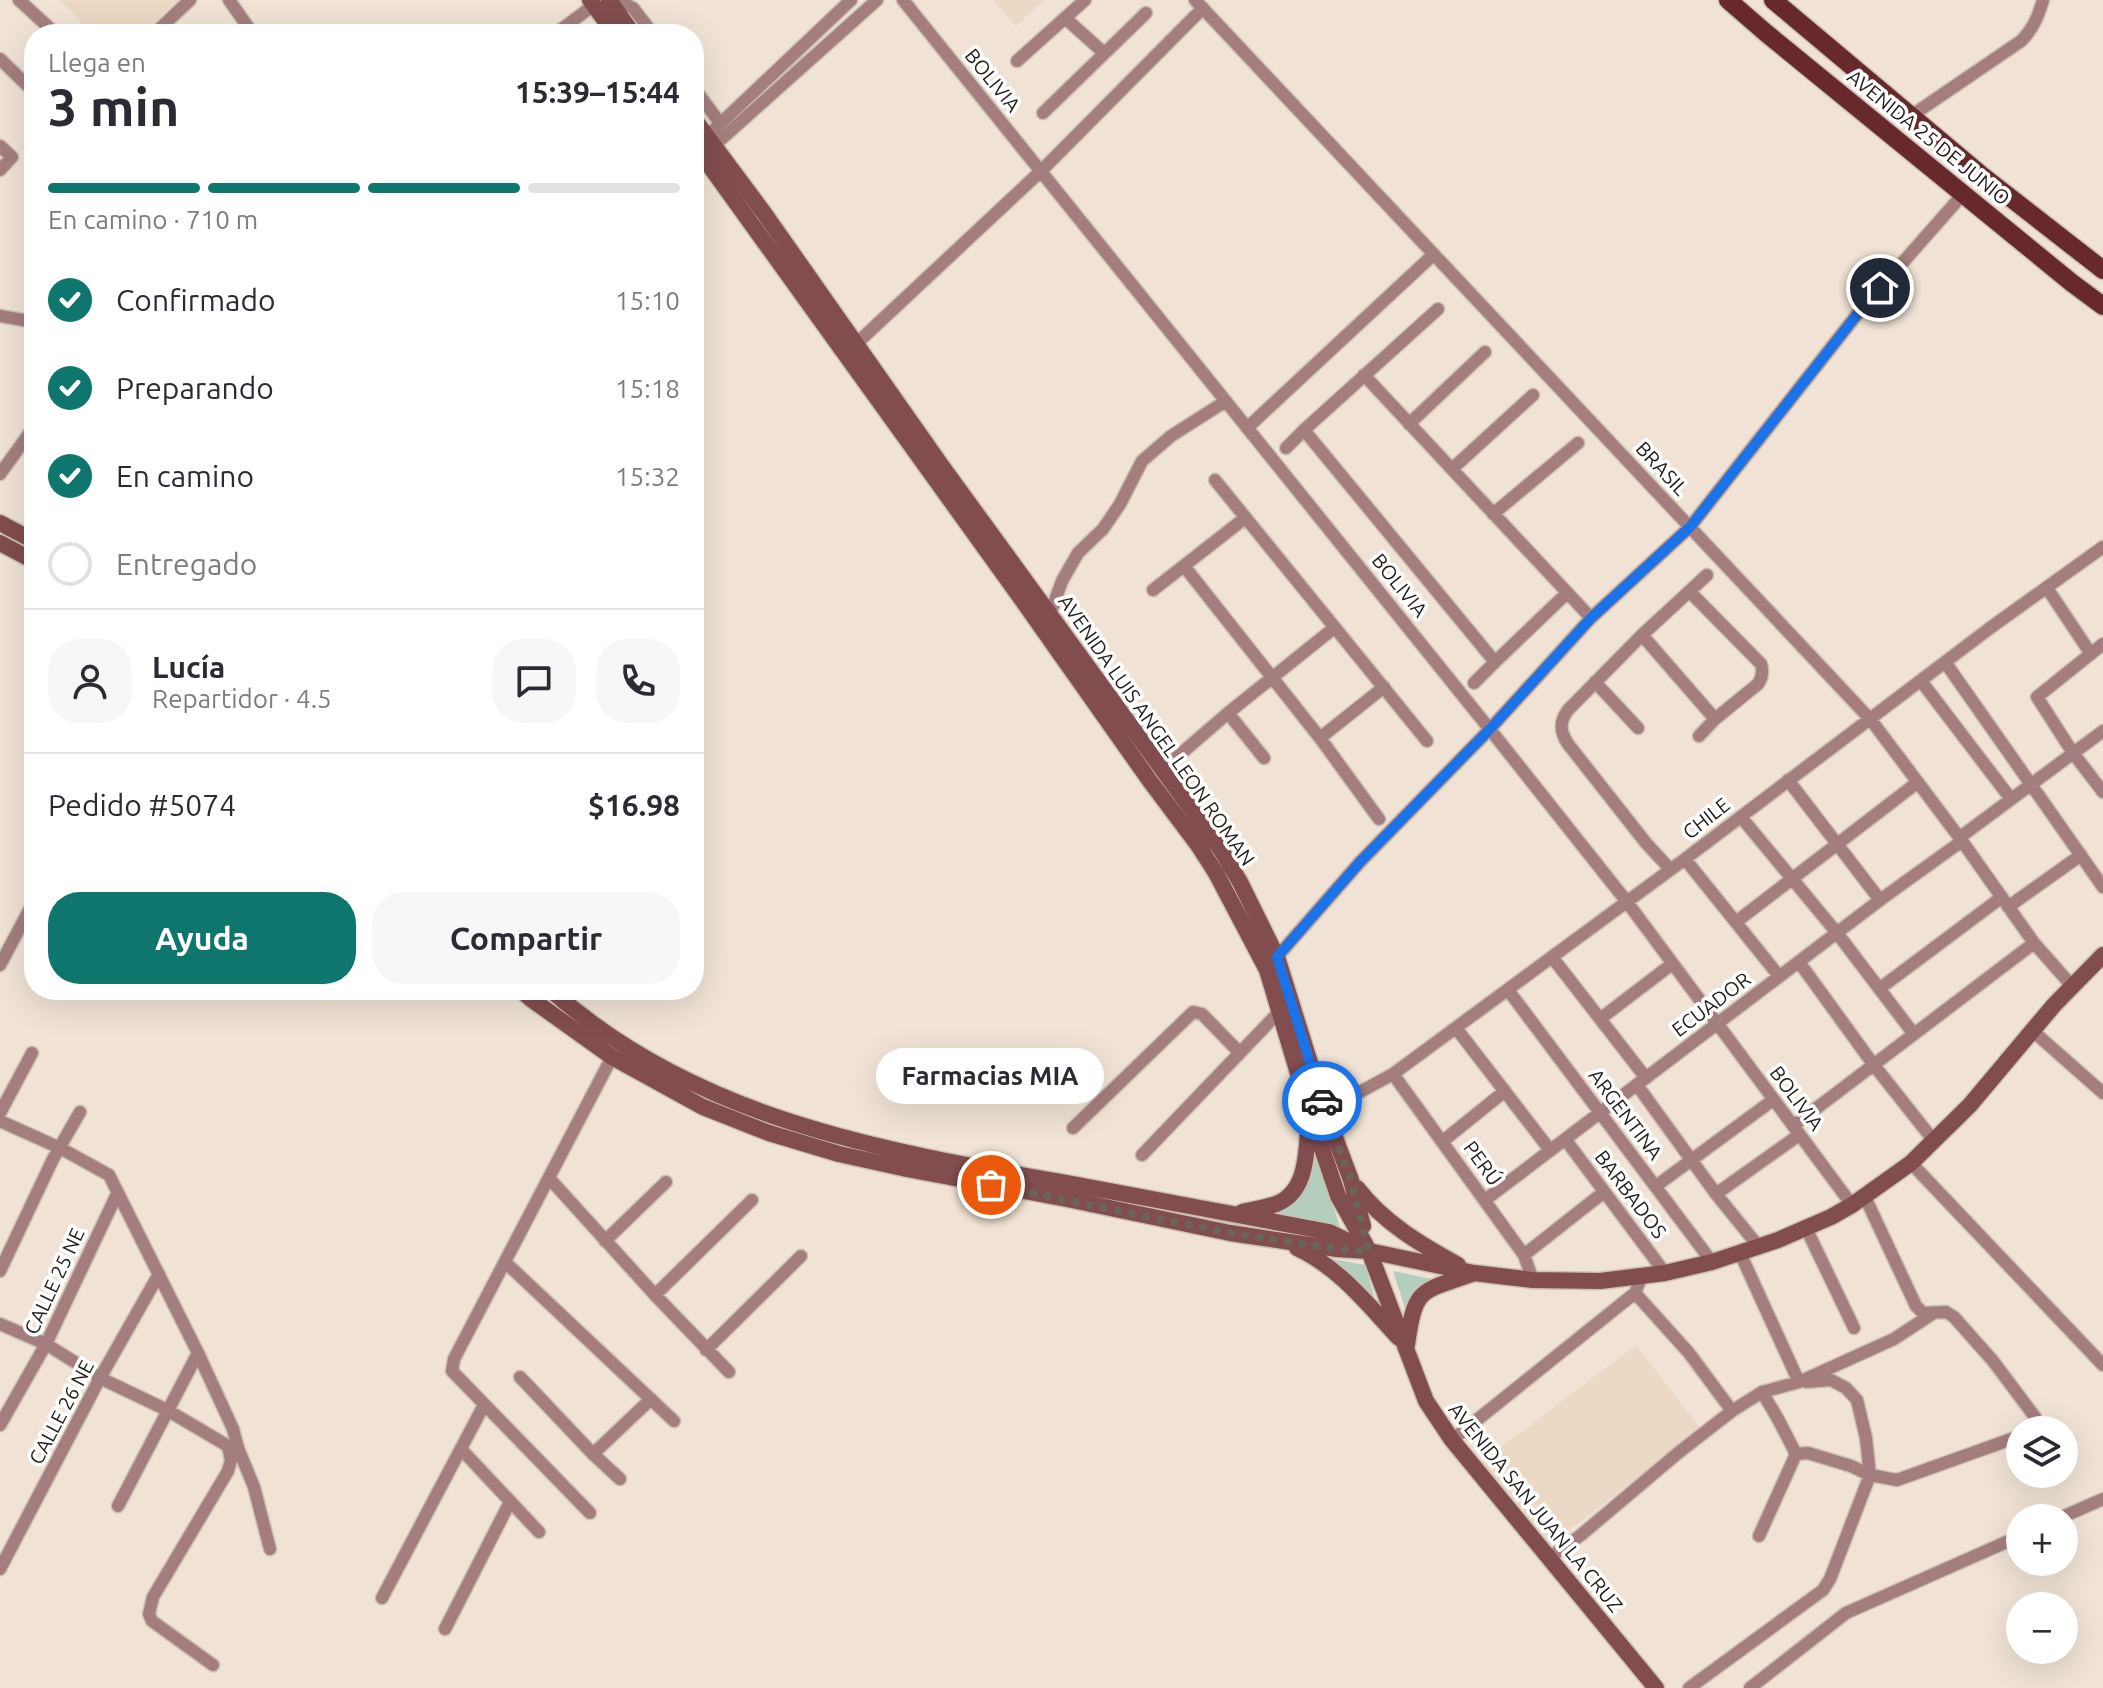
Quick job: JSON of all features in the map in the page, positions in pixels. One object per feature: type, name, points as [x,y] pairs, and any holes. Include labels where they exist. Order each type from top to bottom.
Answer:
[{"type":"main road","name":"AVENIDA 25 DE JUNIO","points":[[1728,0],[2103,306]]},
{"type":"main road","name":"AVENIDA 25 DE JUNIO","points":[[1773,0],[1980,174],[2103,270]]},
{"type":"main road","points":[[602,3],[611,24]]},
{"type":"main road","points":[[602,3],[623,24]]},
{"type":"main road","name":"AVENIDA LUIS ANGEL LEON ROMAN","points":[[704,153],[856,344],[1036,595],[1054,645],[1216,873],[1267,970],[1279,1012],[1318,1112],[1351,1180],[1369,1251]]},
{"type":"main road","name":"AVENIDA LUIS ANGEL LEON ROMAN","points":[[704,154],[987,551],[1092,673],[1221,850],[1277,957],[1338,1196],[1369,1251]]},
{"type":"main road","points":[[0,523],[24,536]]},
{"type":"main road","points":[[0,543],[24,556]]},
{"type":"main road","points":[[987,551],[1004,566],[1030,601],[1034,603],[1036,595]]},
{"type":"main road","points":[[1054,645],[1053,640],[1059,638],[1078,663],[1092,673]]},
{"type":"main road","points":[[533,1000],[703,1107],[769,1133],[839,1154],[1281,1241],[1369,1251],[1474,1273],[1533,1280],[1600,1281],[1665,1273],[1712,1262],[1806,1228],[1858,1201],[1911,1163],[1970,1105],[2054,1005],[2103,955]]},
{"type":"main road","points":[[562,1000],[619,1052],[712,1094],[773,1117],[842,1138],[961,1165],[1329,1232],[1369,1251]]},
{"type":"main road","points":[[1231,1214],[1275,1205],[1289,1197],[1300,1181],[1318,1112]]},
{"type":"main road","points":[[1351,1180],[1371,1207],[1392,1225],[1474,1273]]},
{"type":"main road","points":[[1281,1241],[1340,1275],[1407,1347]]},
{"type":"main road","name":"AVENIDA SAN JUAN LA CRUZ","points":[[1369,1251],[1426,1401],[1452,1440],[1656,1688]]},
{"type":"main road","points":[[1407,1347],[1411,1317],[1416,1302],[1424,1293],[1474,1273]]},
{"type":"street","points":[[19,0],[45,24]]},
{"type":"street","points":[[165,24],[190,0]]},
{"type":"street","points":[[229,0],[246,24]]},
{"type":"street","points":[[704,143],[720,123],[851,0]]},
{"type":"street","points":[[704,145],[877,0]]},
{"type":"street","name":"BOLIVIA","points":[[903,0],[1627,902],[1796,1130],[1858,1201],[1916,1306],[1923,1313],[1932,1314]]},
{"type":"street","points":[[1017,61],[1085,0]]},
{"type":"street","points":[[1911,116],[2021,41],[2038,18],[2043,0]]},
{"type":"street","points":[[570,24],[602,3],[625,4],[633,8],[645,24]]},
{"type":"street","points":[[856,344],[1041,171],[1199,4]]},
{"type":"street","name":"BRASIL","points":[[1199,4],[1871,720],[2034,943],[2072,986]]},
{"type":"street","points":[[1043,113],[1146,13]]},
{"type":"street","points":[[1065,18],[1104,53]]},
{"type":"street","points":[[0,59],[24,82]]},
{"type":"street","points":[[704,101],[720,123]]},
{"type":"street","points":[[0,146],[12,157],[0,170]]},
{"type":"street","points":[[1277,957],[1360,862],[1490,729],[1591,618],[1690,527],[1859,312],[1964,193]]},
{"type":"street","points":[[1247,428],[1434,254]]},
{"type":"street","points":[[1286,448],[1438,309]]},
{"type":"street","points":[[0,316],[24,320]]},
{"type":"street","points":[[1409,424],[1485,352]]},
{"type":"street","points":[[1364,375],[1591,618]]},
{"type":"street","points":[[1452,469],[1533,395]]},
{"type":"street","points":[[1044,618],[1078,553],[1103,529],[1142,461],[1171,436],[1226,401]]},
{"type":"street","points":[[1304,430],[1495,662]]},
{"type":"street","points":[[0,474],[24,441]]},
{"type":"street","points":[[1493,514],[1578,443]]},
{"type":"street","points":[[1215,480],[1427,741]]},
{"type":"street","points":[[1153,590],[1245,518]]},
{"type":"street","name":"CHILE","points":[[1318,1112],[1393,1074],[2103,547]]},
{"type":"street","points":[[1184,566],[1274,677],[1379,819]]},
{"type":"street","points":[[1670,869],[1563,737],[1561,727],[1563,717],[1595,682],[1707,575]]},
{"type":"street","points":[[2047,588],[2091,654]]},
{"type":"street","points":[[1690,592],[1761,664],[1762,669],[1758,684],[1699,736]]},
{"type":"street","points":[[1474,683],[1567,593]]},
{"type":"street","points":[[1162,770],[1334,628]]},
{"type":"street","points":[[1642,635],[1715,719]]},
{"type":"street","points":[[2103,644],[2037,697],[2103,792]]},
{"type":"street","points":[[1945,662],[2103,887]]},
{"type":"street","points":[[1921,681],[2011,799]]},
{"type":"street","points":[[1595,682],[1638,728]]},
{"type":"street","points":[[1320,738],[1384,687]]},
{"type":"street","points":[[1228,713],[1264,758]]},
{"type":"street","name":"ECUADOR","points":[[1485,1200],[2103,731]]},
{"type":"street","points":[[1977,755],[1999,739]]},
{"type":"street","points":[[1788,780],[1880,900]]},
{"type":"street","points":[[1736,922],[1918,782]]},
{"type":"street","points":[[1741,817],[1837,933],[1913,1033]]},
{"type":"street","points":[[1879,989],[2005,902],[2081,855]]},
{"type":"street","points":[[1685,859],[1779,976]]},
{"type":"street","points":[[0,965],[24,920]]},
{"type":"street","points":[[1716,1194],[1873,1064],[2034,943]]},
{"type":"street","points":[[1552,957],[1600,1019],[1716,1194],[1759,1247]]},
{"type":"street","points":[[1799,962],[1934,1141]]},
{"type":"street","points":[[1600,1019],[1672,964]]},
{"type":"street","name":"ARGENTINA","points":[[1508,990],[1712,1262]]},
{"type":"street","points":[[1073,1128],[1193,1012],[1202,1014],[1240,1053]]},
{"type":"street","points":[[1142,1155],[1279,1012]]},
{"type":"street","points":[[1456,1028],[1550,1150]]},
{"type":"street","points":[[2034,1032],[2103,1093]]},
{"type":"street","points":[[590,1513],[452,1371],[454,1359],[619,1052]]},
{"type":"street","points":[[0,1113],[32,1053]]},
{"type":"street","name":"PERÚ","points":[[1393,1074],[1524,1255],[1533,1280]]},
{"type":"street","points":[[1443,1141],[1505,1091]]},
{"type":"street","points":[[1656,1186],[1773,1100]]},
{"type":"street","points":[[0,1271],[53,1159],[80,1112]]},
{"type":"street","points":[[0,1121],[60,1148],[109,1175],[233,1429],[254,1487],[270,1549]]},
{"type":"street","name":"BARBADOS","points":[[1565,1139],[1665,1273]]},
{"type":"street","points":[[1911,1163],[2103,1365]]},
{"type":"street","points":[[549,1178],[729,1372]]},
{"type":"street","points":[[605,1241],[666,1182]]},
{"type":"street","points":[[1524,1255],[1604,1192]]},
{"type":"street","name":"CALLE 25 NE","points":[[0,1425],[46,1344],[117,1194]]},
{"type":"street","points":[[655,1295],[752,1200]]},
{"type":"street","points":[[1806,1228],[1854,1328]]},
{"type":"street","points":[[1740,1253],[1799,1382]]},
{"type":"street","points":[[706,1350],[801,1256]]},
{"type":"street","points":[[505,1262],[674,1421]]},
{"type":"street","name":"CALLE 26 NE","points":[[0,1569],[100,1378],[159,1274]]},
{"type":"street","points":[[1452,1440],[1635,1293],[1642,1276]]},
{"type":"street","points":[[1635,1293],[1689,1353],[1732,1411]]},
{"type":"street","points":[[1549,1558],[1732,1411],[1762,1392],[1799,1382],[1894,1339],[1932,1314],[1946,1312],[1954,1317],[1993,1361],[2034,1416]]},
{"type":"street","points":[[0,1324],[46,1344],[100,1378],[167,1410],[228,1446],[231,1460],[228,1471],[153,1597],[149,1614],[152,1621],[213,1665]]},
{"type":"street","points":[[118,1506],[198,1353]]},
{"type":"street","points":[[520,1377],[620,1479]]},
{"type":"street","points":[[1689,1688],[1823,1590],[1870,1475],[1857,1400],[1846,1388],[1831,1380],[1799,1382]]},
{"type":"street","points":[[1762,1392],[1796,1454]]},
{"type":"street","points":[[593,1454],[651,1399]]},
{"type":"street","points":[[382,1598],[484,1405]]},
{"type":"street","points":[[1796,1454],[1808,1453],[1870,1475],[1897,1480],[2006,1441]]},
{"type":"street","points":[[461,1449],[539,1532]]},
{"type":"street","points":[[1759,1536],[1796,1454]]},
{"type":"street","points":[[2078,1510],[2103,1499]]},
{"type":"street","points":[[445,1629],[510,1502]]},
{"type":"street","points":[[0,1537],[13,1545]]},
{"type":"street","points":[[1750,1688],[1846,1613],[2006,1542]]},
{"type":"shaded area","points":[[59,0],[178,0],[153,24],[81,24],[79,18]]},
{"type":"shaded area","points":[[993,0],[1044,0],[1016,26]]},
{"type":"shaded area","points":[[1636,1345],[1701,1429],[1546,1548],[1479,1464]]},
{"type":"green space","points":[[1312,1147],[1341,1229],[1258,1214],[1277,1207]]},
{"type":"green space","points":[[1317,1256],[1365,1265],[1378,1310]]},
{"type":"green space","points":[[1393,1271],[1441,1281],[1407,1314]]},
{"type":"way so far","points":[[991,1185],[1230,1233],[1369,1251],[1351,1180],[1322,1101]]},
{"type":"place","name":"Farmacias MIA","points":[[991,1185]]},
{"type":"route","points":[[1322,1101],[1277,957],[1360,862],[1490,729],[1591,618],[1690,527],[1880,288]]}]
